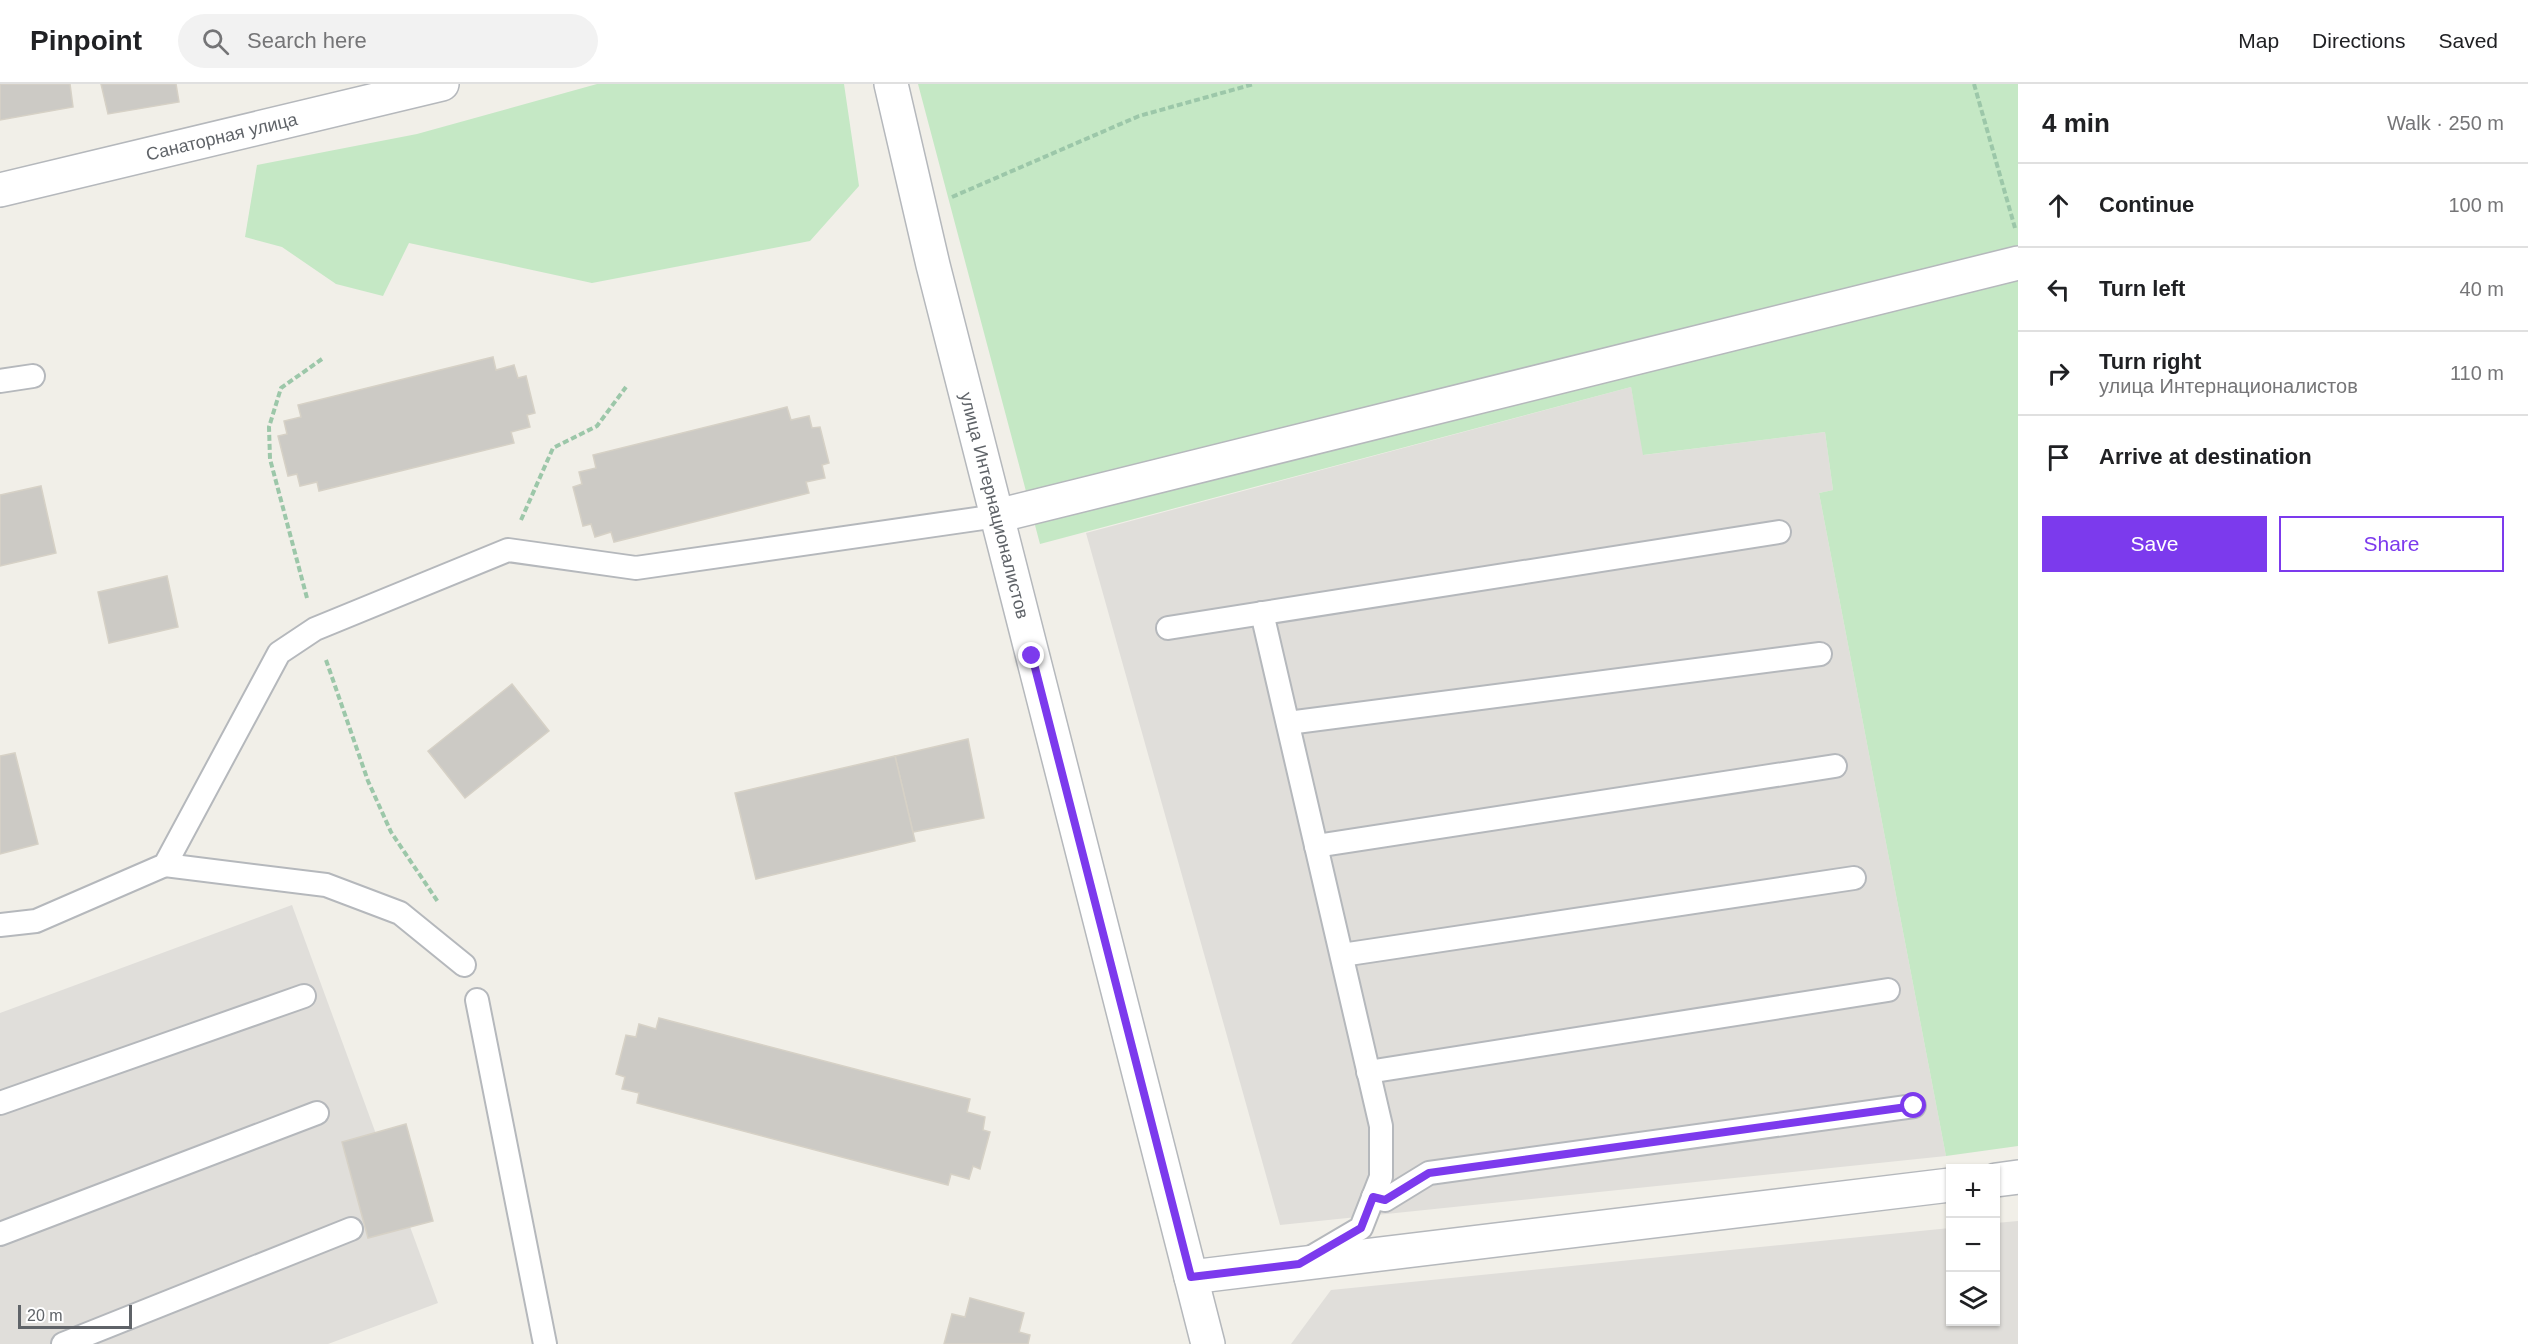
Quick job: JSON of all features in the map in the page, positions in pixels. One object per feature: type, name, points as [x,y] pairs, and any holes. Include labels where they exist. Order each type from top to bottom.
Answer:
[{"type":"street","name":"Санаторная улица","points":[[0,190],[442,84]]},
{"type":"street","name":"улица Интернационалистов","points":[[891,84],[996,516],[1208,1344]]},
{"type":"street","points":[[996,516],[2018,263]]},
{"type":"street","points":[[2000,1179],[2018,1177]]},
{"type":"street","points":[[1191,1277],[1946,1185]]},
{"type":"lane","points":[[0,381],[33,376]]},
{"type":"lane","points":[[165,865],[279,653],[315,629],[508,550],[636,568],[996,516]]},
{"type":"lane","points":[[1167,628],[1779,532]]},
{"type":"lane","points":[[1262,613],[1381,1126],[1381,1177],[1361,1228],[1299,1264]]},
{"type":"lane","points":[[1288,723],[1820,654]]},
{"type":"lane","points":[[1316,846],[1835,766]]},
{"type":"lane","points":[[0,925],[36,921],[165,865],[326,885],[400,913],[464,965]]},
{"type":"lane","points":[[1342,955],[1854,878]]},
{"type":"lane","points":[[1368,1072],[1888,990]]},
{"type":"lane","points":[[0,1103],[304,996]]},
{"type":"lane","points":[[477,1000],[545,1344]]},
{"type":"lane","points":[[1373,1197],[1385,1200],[1429,1173],[1914,1106]]},
{"type":"lane","points":[[0,1234],[317,1113]]},
{"type":"lane","points":[[63,1344],[351,1229]]},
{"type":"path","points":[[921,210],[1139,116],[1254,84]]},
{"type":"path","points":[[1974,84],[2018,240]]},
{"type":"path","points":[[322,359],[281,388],[270,427],[270,459],[315,629],[368,781],[391,832],[439,905]]},
{"type":"path","points":[[508,550],[553,448],[597,426],[626,387]]},
{"type":"shaded area","points":[[1631,387],[1644,455],[1825,432],[1833,490],[1819,493],[1946,1156],[1280,1225],[1086,533]]},
{"type":"shaded area","points":[[292,905],[438,1303],[328,1344],[0,1344],[0,1013]]},
{"type":"shaded area","points":[[2018,1221],[2018,1344],[1291,1344],[1331,1290],[1946,1228],[1946,1326],[2000,1326],[2000,1223]]},
{"type":"green space","points":[[597,84],[844,84],[859,186],[810,241],[592,283],[409,243],[383,296],[336,284],[282,247],[245,237],[257,165],[417,134]]},
{"type":"green space","points":[[918,84],[2018,84],[2018,1146],[1946,1156],[1819,493],[1833,490],[1825,432],[1643,455],[1631,387],[1040,544]]},
{"type":"building","points":[[0,84],[70,84],[73,107],[0,120]]},
{"type":"building","points":[[101,84],[176,84],[179,102],[108,114]]},
{"type":"building","points":[[493,357],[496,370],[514,365],[518,378],[526,376],[535,413],[527,415],[530,427],[511,432],[514,443],[319,491],[317,482],[300,486],[297,474],[288,476],[278,436],[287,434],[284,421],[301,417],[298,405]]},
{"type":"building","points":[[787,407],[791,420],[809,416],[812,428],[820,427],[829,463],[822,465],[825,478],[806,482],[809,493],[614,542],[611,532],[595,537],[591,524],[583,526],[573,487],[582,484],[579,472],[596,468],[593,455]]},
{"type":"building","points":[[41,486],[56,553],[0,566],[0,495]]},
{"type":"building","points":[[167,576],[178,627],[109,643],[98,592]]},
{"type":"building","points":[[512,684],[549,731],[465,798],[428,751]]},
{"type":"building","points":[[968,739],[984,818],[913,832],[895,756]]},
{"type":"building","points":[[15,753],[38,844],[0,854],[0,756]]},
{"type":"building","points":[[895,756],[915,841],[756,879],[735,793]]},
{"type":"building","points":[[659,1018],[970,1099],[967,1112],[985,1117],[983,1130],[990,1132],[980,1169],[973,1166],[969,1179],[951,1174],[948,1185],[637,1103],[639,1093],[622,1089],[625,1077],[616,1074],[626,1035],[636,1037],[639,1024],[656,1029]]},
{"type":"building","points":[[406,1124],[433,1221],[368,1238],[342,1142]]},
{"type":"building","points":[[970,1298],[1024,1313],[1019,1332],[1030,1335],[1028,1344],[944,1344],[952,1314],[965,1317]]},
{"type":"route","points":[[1032,656],[1191,1277],[1299,1264],[1361,1228],[1373,1197],[1385,1200],[1429,1173],[1914,1106]]}]
